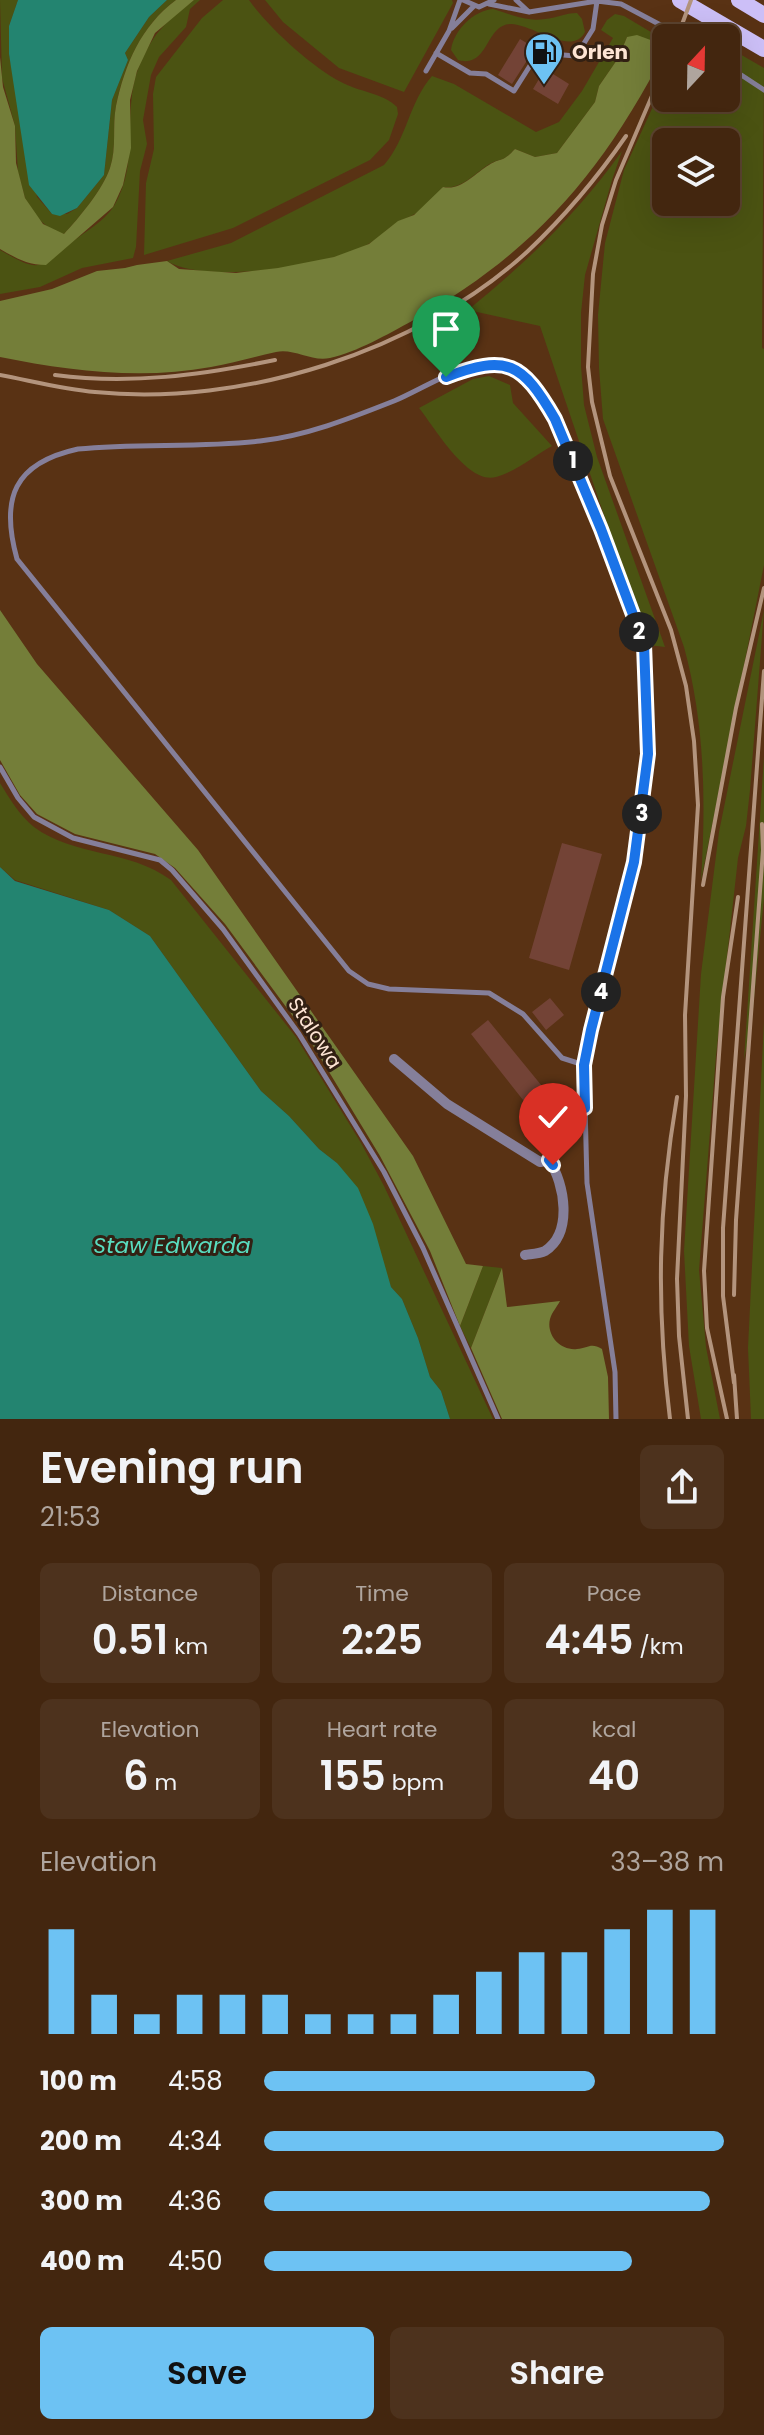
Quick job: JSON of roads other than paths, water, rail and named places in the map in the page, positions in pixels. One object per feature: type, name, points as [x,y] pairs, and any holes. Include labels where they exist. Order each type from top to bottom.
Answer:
[{"type":"main road","points":[[680,0],[764,49]]},
{"type":"main road","points":[[739,0],[764,15]]},
{"type":"street","points":[[394,1059],[447,1104],[535,1160],[549,1160]]},
{"type":"street","points":[[549,1160],[556,1148],[556,1117],[562,1112],[585,1108]]},
{"type":"street","points":[[525,1255],[544,1251],[561,1226],[560,1184],[549,1160]]},
{"type":"lane","points":[[426,71],[449,31],[461,0],[474,6]]},
{"type":"lane","points":[[516,0],[529,12]]},
{"type":"lane","points":[[449,31],[474,6],[492,2],[529,12],[597,1],[621,4],[659,24]]},
{"type":"lane","points":[[436,53],[470,73],[486,74],[514,91],[538,53],[576,56],[593,29],[597,1]]},
{"type":"lane","points":[[740,74],[764,90]]},
{"type":"lane","points":[[584,1065],[562,1058],[523,1014],[489,993],[389,989],[368,984],[349,971],[17,559],[10,536],[8,505],[24,473],[54,454],[78,449],[261,441],[317,429],[359,415],[480,364],[504,365],[528,379],[555,419],[644,644],[648,754],[641,818],[634,862],[584,1065],[587,1183],[615,1372],[616,1419]]},
{"type":"lane","name":"Stalowa","points":[[0,767],[18,798],[34,817],[73,838],[160,860],[223,929],[299,1034],[384,1172],[423,1248],[498,1419]]},
{"type":"water","points":[[18,0],[167,0],[149,17],[125,53],[128,60],[112,100],[104,175],[77,208],[60,216],[52,214],[29,185],[9,54],[9,26]]},
{"type":"water","name":"Staw Edwarda","points":[[0,867],[15,881],[109,910],[150,936],[261,1091],[337,1163],[358,1188],[373,1224],[391,1287],[402,1299],[430,1377],[441,1391],[450,1419],[0,1419]]},
{"type":"railway","points":[[682,24],[691,0]]},
{"type":"railway","points":[[652,96],[616,180],[602,225],[593,274],[588,367],[592,402],[610,476],[671,630],[686,686],[694,741],[698,805],[685,1015],[686,1096],[677,1279],[679,1336],[688,1419]]},
{"type":"railway","points":[[0,375],[95,392],[151,394],[209,390],[268,381],[325,365],[381,344],[435,318],[484,287],[528,251],[580,196],[626,136]]},
{"type":"railway","points":[[55,375],[138,379],[275,360]]},
{"type":"railway","points":[[703,885],[736,708],[764,588]]},
{"type":"railway","points":[[734,1383],[723,1296],[723,1228],[764,671]]},
{"type":"railway","points":[[734,1295],[736,1220],[763,850],[762,824]]},
{"type":"railway","points":[[727,1419],[707,1328],[704,1271],[723,997],[738,897]]},
{"type":"railway","points":[[670,1419],[663,1337],[661,1257],[666,1178],[677,1097]]},
{"type":"railway","points":[[734,1375],[737,1419]]},
{"type":"place","name":"Orlen","points":[[544,86]]}]
